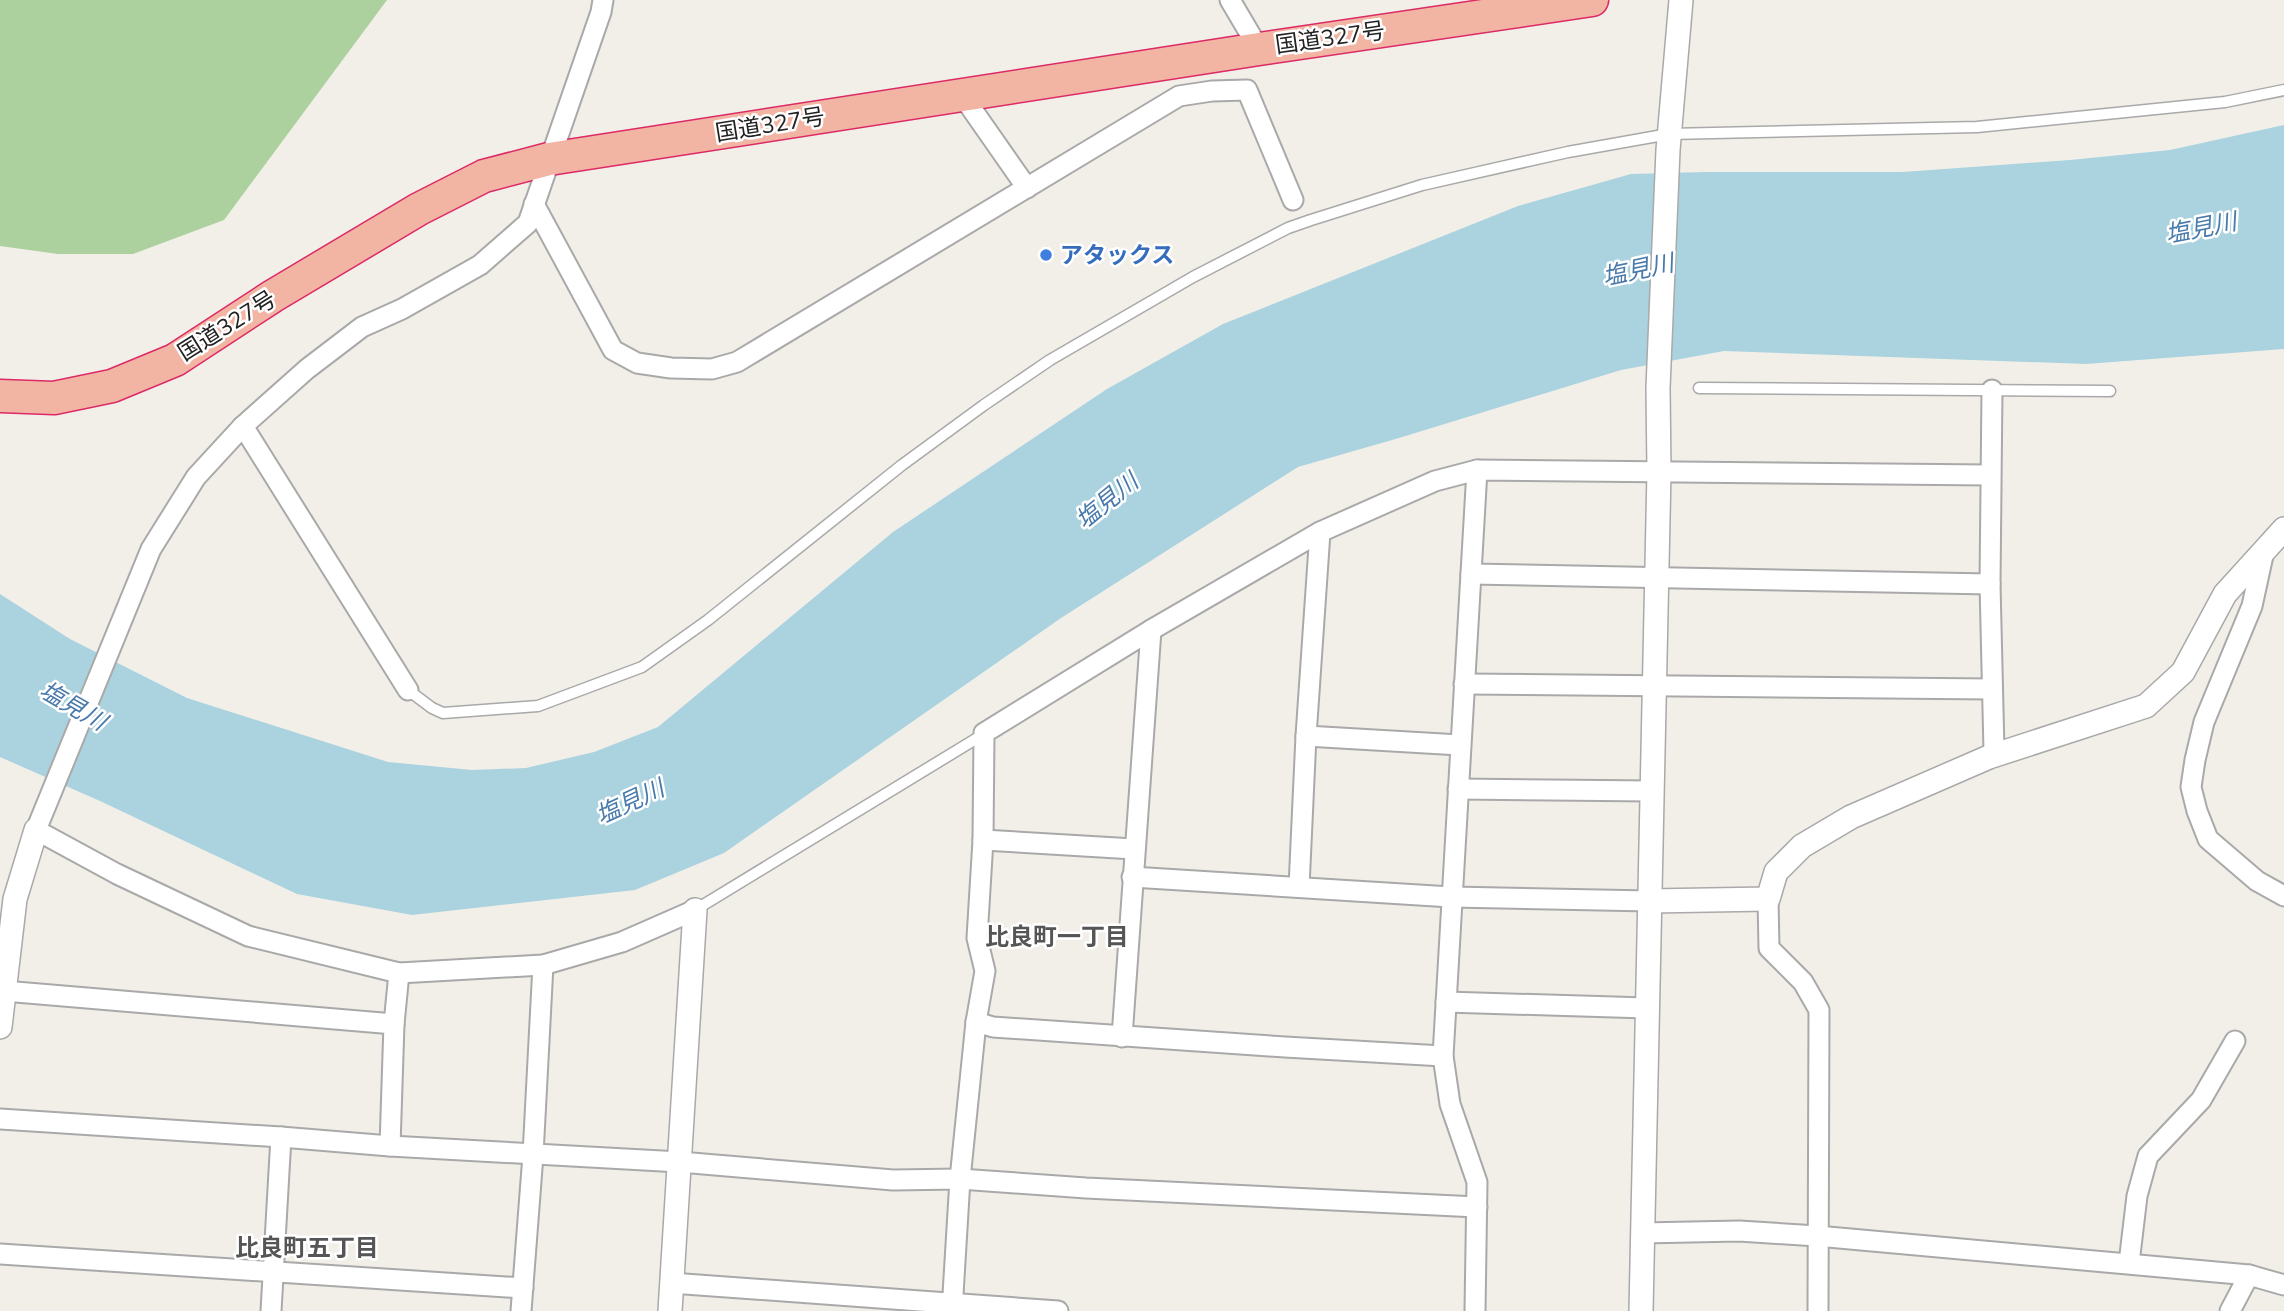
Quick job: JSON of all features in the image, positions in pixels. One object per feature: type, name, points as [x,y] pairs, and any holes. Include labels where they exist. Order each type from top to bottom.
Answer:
[{"type":"highway","name":"国道327号","points":[[0,396],[66,396],[112,386],[174,360],[273,296],[419,209],[484,176],[550,159],[1259,48],[1592,0]]},
{"type":"street","points":[[0,1027],[15,899],[36,830],[151,549],[197,477],[243,426],[306,369],[362,327],[402,309],[480,265],[528,223],[603,0]]},
{"type":"street","points":[[1230,0],[1259,48]]},
{"type":"street","points":[[1641,1311],[1659,471],[1658,388],[1668,142],[1681,0]]},
{"type":"street","points":[[534,204],[613,350],[637,363],[671,368],[712,369],[737,362],[1179,96],[1247,90],[1293,200]]},
{"type":"street","points":[[962,95],[1027,188]]},
{"type":"street","points":[[1992,390],[1990,584],[1994,751],[1998,754]]},
{"type":"street","points":[[243,426],[408,690]]},
{"type":"street","points":[[1475,1311],[1477,1182],[1450,1104],[1443,1056],[1477,470]]},
{"type":"street","points":[[952,1308],[960,1179],[975,1022],[985,971],[977,938],[983,840],[984,733],[1151,630],[1320,532],[1435,481],[1477,470],[1990,475]]},
{"type":"street","points":[[1818,1311],[1819,1010],[1803,982],[1769,948],[1768,899],[1776,872],[1802,846],[1851,817],[1998,754],[2146,706],[2183,672],[2225,594],[2284,529]]},
{"type":"street","points":[[1300,887],[1306,736],[1320,532]]},
{"type":"street","points":[[2264,551],[2252,606],[2204,722],[2191,786],[2208,839],[2257,881],[2284,895]]},
{"type":"street","points":[[1471,574],[1990,584]]},
{"type":"street","points":[[1122,1037],[1151,630]]},
{"type":"street","points":[[1464,684],[1992,689]]},
{"type":"street","points":[[1306,736],[1460,745]]},
{"type":"street","points":[[1458,789],[1651,791]]},
{"type":"street","points":[[36,830],[117,874],[248,936],[399,973],[543,965],[622,942],[695,910],[670,1311]]},
{"type":"street","points":[[983,840],[1134,849]]},
{"type":"street","points":[[1132,877],[1451,897],[1650,901],[1768,899]]},
{"type":"street","points":[[521,1311],[543,965]]},
{"type":"street","points":[[390,1146],[394,1024],[399,973]]},
{"type":"street","points":[[4,991],[394,1024]]},
{"type":"street","points":[[1446,1002],[1647,1008]]},
{"type":"street","points":[[975,1022],[993,1027],[1122,1037],[1443,1056]]},
{"type":"street","points":[[2129,1263],[2137,1196],[2148,1156],[2201,1100],[2235,1041]]},
{"type":"street","points":[[0,1119],[390,1146],[680,1162],[893,1180],[960,1179],[1086,1188],[1477,1207]]},
{"type":"street","points":[[271,1311],[281,1137]]},
{"type":"street","points":[[1643,1233],[1739,1231],[1818,1236],[2249,1275],[2284,1285]]},
{"type":"street","points":[[0,1254],[523,1288]]},
{"type":"street","points":[[2230,1311],[2249,1275]]},
{"type":"street","points":[[671,1283],[952,1308],[1058,1311]]},
{"type":"lane","points":[[408,690],[443,713],[538,706],[642,667],[708,620],[902,465],[1050,360],[1193,276],[1288,228],[1422,185],[1568,152],[1668,142],[1977,127],[2225,102],[2284,90]]},
{"type":"lane","points":[[1699,388],[2110,391]]},
{"type":"lane","points":[[695,910],[984,733]]},
{"type":"green space","points":[[0,0],[387,0],[224,220],[133,254],[58,254],[0,246]]},
{"type":"water","name":"塩見川","points":[[2284,125],[2284,349],[2086,364],[1724,351],[1621,370],[1298,467],[1061,618],[724,853],[635,890],[412,915],[297,894],[0,757],[0,594],[70,639],[187,698],[388,762],[472,770],[526,768],[594,752],[658,727],[893,532],[1107,389],[1223,324],[1518,206],[1631,174],[1903,172],[2070,160],[2170,150]]},
{"type":"place","name":"アタックス","points":[[1046,255]]},
{"type":"district","name":"比良町一丁目","points":[[1057,937]]},
{"type":"district","name":"比良町五丁目","points":[[307,1248]]}]
